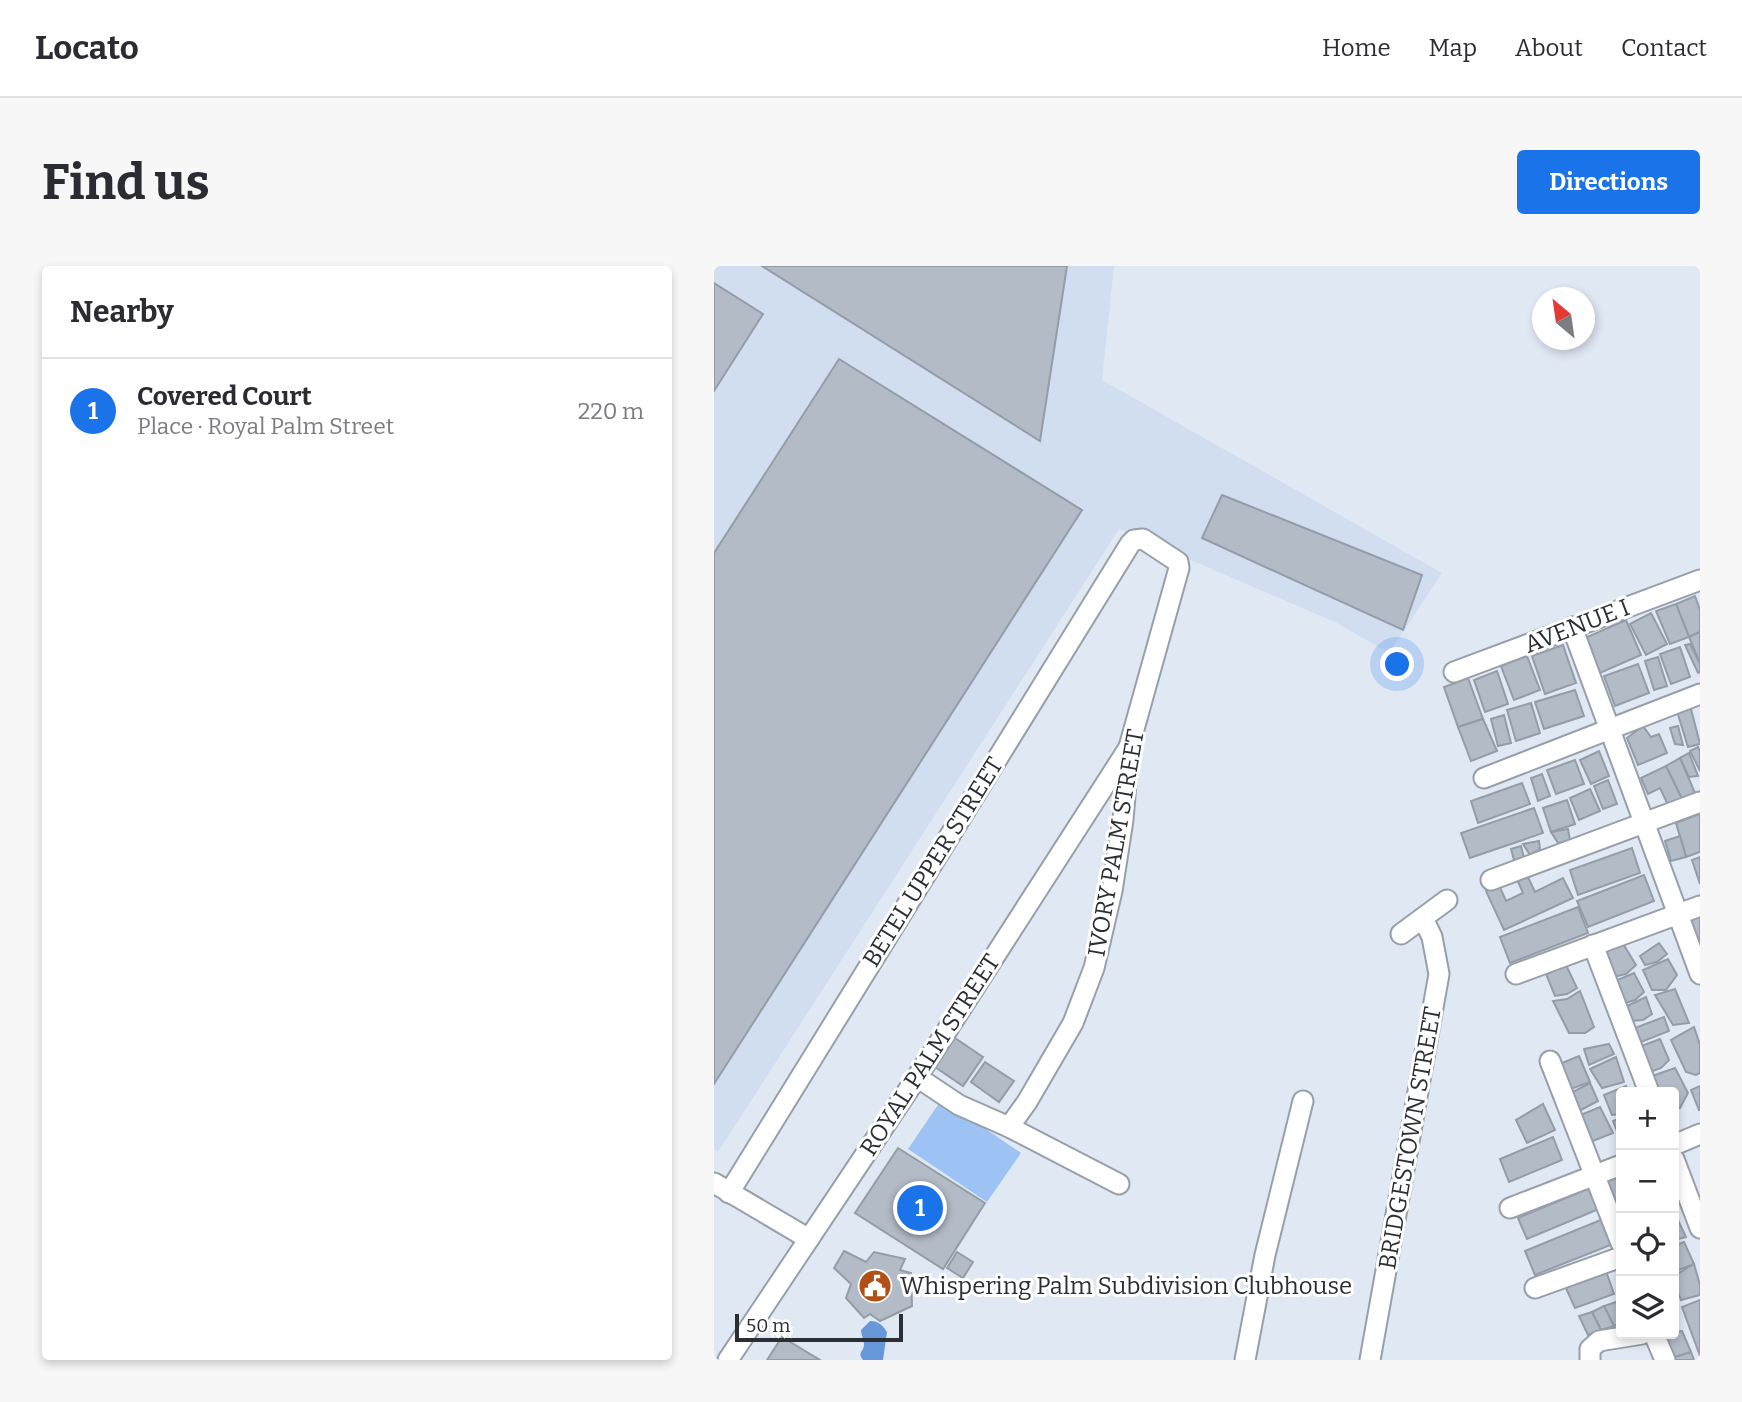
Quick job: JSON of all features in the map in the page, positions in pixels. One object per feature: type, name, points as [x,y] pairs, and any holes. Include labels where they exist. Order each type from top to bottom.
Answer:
[{"type":"street","name":"IVORY PALM STREET","points":[[1009,1128],[1073,1023],[1094,968],[1112,891],[1123,820],[1129,747],[1179,568],[1178,562],[1143,539]]},
{"type":"street","name":"BETEL UPPER STREET","points":[[721,1188],[1130,544],[1134,540],[1143,539]]},
{"type":"street","name":"AVENUE I","points":[[1454,672],[1700,580]]},
{"type":"street","points":[[1573,627],[1700,974]]},
{"type":"street","points":[[1484,778],[1700,694]]},
{"type":"street","name":"ROYAL PALM STREET","points":[[727,1360],[917,1077],[1129,747]]},
{"type":"street","points":[[1491,880],[1700,802]]},
{"type":"street","points":[[1401,934],[1447,900]]},
{"type":"street","points":[[1516,974],[1700,906]]},
{"type":"street","name":"BRIDGESTOWN STREET","points":[[1370,1360],[1439,974],[1432,937],[1423,918]]},
{"type":"street","points":[[1593,945],[1646,1087]]},
{"type":"street","points":[[1550,1060],[1616,1230]]},
{"type":"street","points":[[917,1077],[959,1105],[1118,1184]]},
{"type":"street","points":[[1245,1360],[1265,1255],[1303,1101]]},
{"type":"street","points":[[1679,1142],[1700,1134]]},
{"type":"street","points":[[1510,1208],[1616,1167]]},
{"type":"street","points":[[1679,1171],[1700,1228]]},
{"type":"street","points":[[721,1188],[808,1239]]},
{"type":"street","points":[[1535,1288],[1616,1259]]},
{"type":"street","points":[[1590,1360],[1590,1349],[1599,1341],[1616,1338]]},
{"type":"street","points":[[1656,1339],[1665,1360]]},
{"type":"shaded area","points":[[714,266],[1114,266],[1102,380],[1442,573],[1389,653],[1335,622],[1119,529],[718,1152],[714,1149]]},
{"type":"shaded area","points":[[942,1099],[1021,1153],[987,1202],[908,1149]]},
{"type":"shaded area","points":[[870,1321],[880,1324],[887,1332],[883,1360],[863,1360],[861,1357],[864,1344],[861,1330]]},
{"type":"building","points":[[762,266],[1067,266],[1040,441]]},
{"type":"building","points":[[714,283],[763,314],[714,391]]},
{"type":"building","points":[[839,359],[1082,510],[714,1084],[714,553]]},
{"type":"building","points":[[1222,495],[1422,575],[1403,630],[1202,538]]},
{"type":"building","points":[[1695,596],[1700,610],[1700,632],[1689,637],[1676,604]]},
{"type":"building","points":[[1676,604],[1689,637],[1670,644],[1656,611]]},
{"type":"building","points":[[1651,613],[1667,644],[1646,655],[1630,624]]},
{"type":"building","points":[[1626,620],[1641,655],[1600,673],[1585,638]]},
{"type":"building","points":[[1700,632],[1700,663],[1689,637]]},
{"type":"building","points":[[1690,644],[1700,664],[1698,673],[1685,645]]},
{"type":"building","points":[[1563,645],[1576,683],[1545,694],[1532,656]]},
{"type":"building","points":[[1680,647],[1690,677],[1671,684],[1660,654]]},
{"type":"building","points":[[1527,656],[1540,690],[1514,700],[1501,666]]},
{"type":"building","points":[[1658,657],[1667,686],[1654,690],[1645,661]]},
{"type":"building","points":[[1638,664],[1649,693],[1615,706],[1604,676]]},
{"type":"building","points":[[1497,671],[1508,704],[1485,712],[1474,680]]},
{"type":"building","points":[[1468,678],[1483,719],[1458,727],[1444,687]]},
{"type":"building","points":[[1575,690],[1584,716],[1544,729],[1535,702]]},
{"type":"building","points":[[1531,703],[1540,733],[1516,741],[1507,710]]},
{"type":"building","points":[[1690,705],[1700,744],[1688,747],[1676,708]]},
{"type":"building","points":[[1504,715],[1511,743],[1498,746],[1491,719]]},
{"type":"building","points":[[1483,719],[1497,751],[1471,761],[1458,727]]},
{"type":"building","points":[[1643,726],[1651,737],[1659,734],[1667,753],[1638,765],[1627,738]]},
{"type":"building","points":[[1678,726],[1683,745],[1675,744],[1670,728]]},
{"type":"building","points":[[1698,747],[1700,751],[1700,771],[1690,751]]},
{"type":"building","points":[[1599,751],[1609,776],[1591,784],[1580,760]]},
{"type":"building","points":[[1689,753],[1698,776],[1689,777],[1680,758]]},
{"type":"building","points":[[1680,758],[1695,793],[1682,799],[1666,766]]},
{"type":"building","points":[[1575,760],[1584,784],[1556,794],[1547,770]]},
{"type":"building","points":[[1666,766],[1682,799],[1668,805],[1660,788],[1648,794],[1641,778]]},
{"type":"building","points":[[1542,774],[1550,796],[1538,801],[1531,778]]},
{"type":"building","points":[[1608,780],[1617,804],[1603,809],[1594,786]]},
{"type":"building","points":[[1522,783],[1530,804],[1478,823],[1471,801]]},
{"type":"building","points":[[1590,789],[1600,811],[1579,820],[1570,798]]},
{"type":"building","points":[[1567,800],[1575,824],[1551,832],[1543,808]]},
{"type":"building","points":[[1534,808],[1543,833],[1470,858],[1461,833]]},
{"type":"building","points":[[1700,814],[1700,852],[1686,857],[1676,823]]},
{"type":"building","points":[[1568,829],[1570,841],[1558,843],[1551,832]]},
{"type":"building","points":[[1680,836],[1686,857],[1671,861],[1665,841]]},
{"type":"building","points":[[1539,841],[1540,849],[1530,855],[1523,844]]},
{"type":"building","points":[[1521,846],[1524,858],[1514,860],[1511,849]]},
{"type":"building","points":[[1632,848],[1640,873],[1578,895],[1570,870]]},
{"type":"building","points":[[1700,857],[1700,884],[1692,860]]},
{"type":"building","points":[[1526,873],[1535,892],[1563,878],[1573,898],[1504,930],[1486,891],[1499,885],[1506,901],[1523,893],[1516,877]]},
{"type":"building","points":[[1644,875],[1654,901],[1588,927],[1577,901]]},
{"type":"building","points":[[1578,907],[1588,933],[1510,963],[1500,937]]},
{"type":"building","points":[[1700,915],[1700,944],[1696,945],[1684,919]]},
{"type":"building","points":[[1622,942],[1636,965],[1626,974],[1613,977],[1602,950]]},
{"type":"building","points":[[1659,943],[1667,954],[1657,962],[1645,965],[1640,956]]},
{"type":"building","points":[[1668,959],[1677,975],[1666,990],[1652,990],[1643,970]]},
{"type":"building","points":[[1566,965],[1577,988],[1567,994],[1555,996],[1546,974]]},
{"type":"building","points":[[1634,973],[1644,992],[1635,1000],[1622,1004],[1615,981]]},
{"type":"building","points":[[1675,989],[1689,1023],[1673,1025],[1655,995]]},
{"type":"building","points":[[1580,991],[1594,1027],[1585,1033],[1569,1033],[1553,1001],[1567,999]]},
{"type":"building","points":[[1646,997],[1652,1014],[1643,1020],[1630,1021],[1625,1007]]},
{"type":"building","points":[[1664,1017],[1669,1031],[1636,1044],[1632,1029]]},
{"type":"building","points":[[1694,1027],[1700,1045],[1700,1073],[1696,1075],[1686,1072],[1671,1040]]},
{"type":"building","points":[[955,1038],[983,1057],[963,1086],[935,1067]]},
{"type":"building","points":[[1660,1039],[1669,1060],[1661,1068],[1650,1072],[1636,1048]]},
{"type":"building","points":[[1609,1044],[1614,1054],[1589,1065],[1584,1049]]},
{"type":"building","points":[[1579,1056],[1590,1082],[1568,1090],[1557,1065]]},
{"type":"building","points":[[1616,1057],[1624,1082],[1602,1088],[1590,1069]]},
{"type":"building","points":[[985,1062],[1014,1081],[999,1102],[971,1082]]},
{"type":"building","points":[[1675,1068],[1688,1093],[1680,1108],[1679,1087],[1654,1087],[1649,1077]]},
{"type":"building","points":[[1590,1083],[1598,1101],[1577,1112],[1569,1094]]},
{"type":"building","points":[[1700,1086],[1700,1110],[1699,1110],[1691,1090]]},
{"type":"building","points":[[1616,1090],[1616,1115],[1612,1115],[1604,1095]]},
{"type":"building","points":[[1543,1104],[1555,1130],[1527,1143],[1516,1120]]},
{"type":"building","points":[[1600,1107],[1613,1133],[1588,1143],[1578,1116]]},
{"type":"building","points":[[1553,1137],[1562,1160],[1509,1182],[1500,1159]]},
{"type":"building","points":[[898,1148],[985,1203],[943,1269],[855,1213]]},
{"type":"building","points":[[1616,1177],[1616,1209],[1604,1183]]},
{"type":"building","points":[[1590,1188],[1599,1209],[1527,1239],[1518,1218]]},
{"type":"building","points":[[1603,1219],[1613,1244],[1535,1275],[1525,1251]]},
{"type":"building","points":[[1679,1222],[1686,1237],[1679,1239]]},
{"type":"building","points":[[1684,1242],[1694,1264],[1679,1270],[1679,1244]]},
{"type":"building","points":[[844,1251],[866,1262],[874,1252],[905,1259],[900,1270],[911,1273],[912,1306],[880,1321],[870,1314],[864,1318],[846,1298],[851,1284],[834,1268]]},
{"type":"building","points":[[957,1252],[973,1262],[963,1278],[947,1268]]},
{"type":"building","points":[[1694,1264],[1700,1295],[1681,1300],[1679,1273]]},
{"type":"building","points":[[1606,1271],[1614,1294],[1575,1308],[1565,1286]]},
{"type":"building","points":[[1700,1300],[1700,1356],[1682,1307]]},
{"type":"building","points":[[1616,1302],[1616,1325],[1614,1326],[1604,1306]]},
{"type":"building","points":[[1604,1306],[1614,1326],[1601,1330],[1592,1312]]},
{"type":"building","points":[[1592,1312],[1601,1330],[1588,1335],[1579,1316]]},
{"type":"building","points":[[1682,1331],[1691,1352],[1672,1358],[1659,1339],[1679,1339],[1679,1332]]},
{"type":"building","points":[[782,1337],[820,1360],[767,1360]]},
{"type":"building","points":[[1691,1352],[1694,1360],[1672,1360],[1672,1358]]},
{"type":"place","name":"Covered Court","points":[[920,1208]]},
{"type":"place","name":"Whispering Palm Subdivision Clubhouse","points":[[875,1286]]}]
